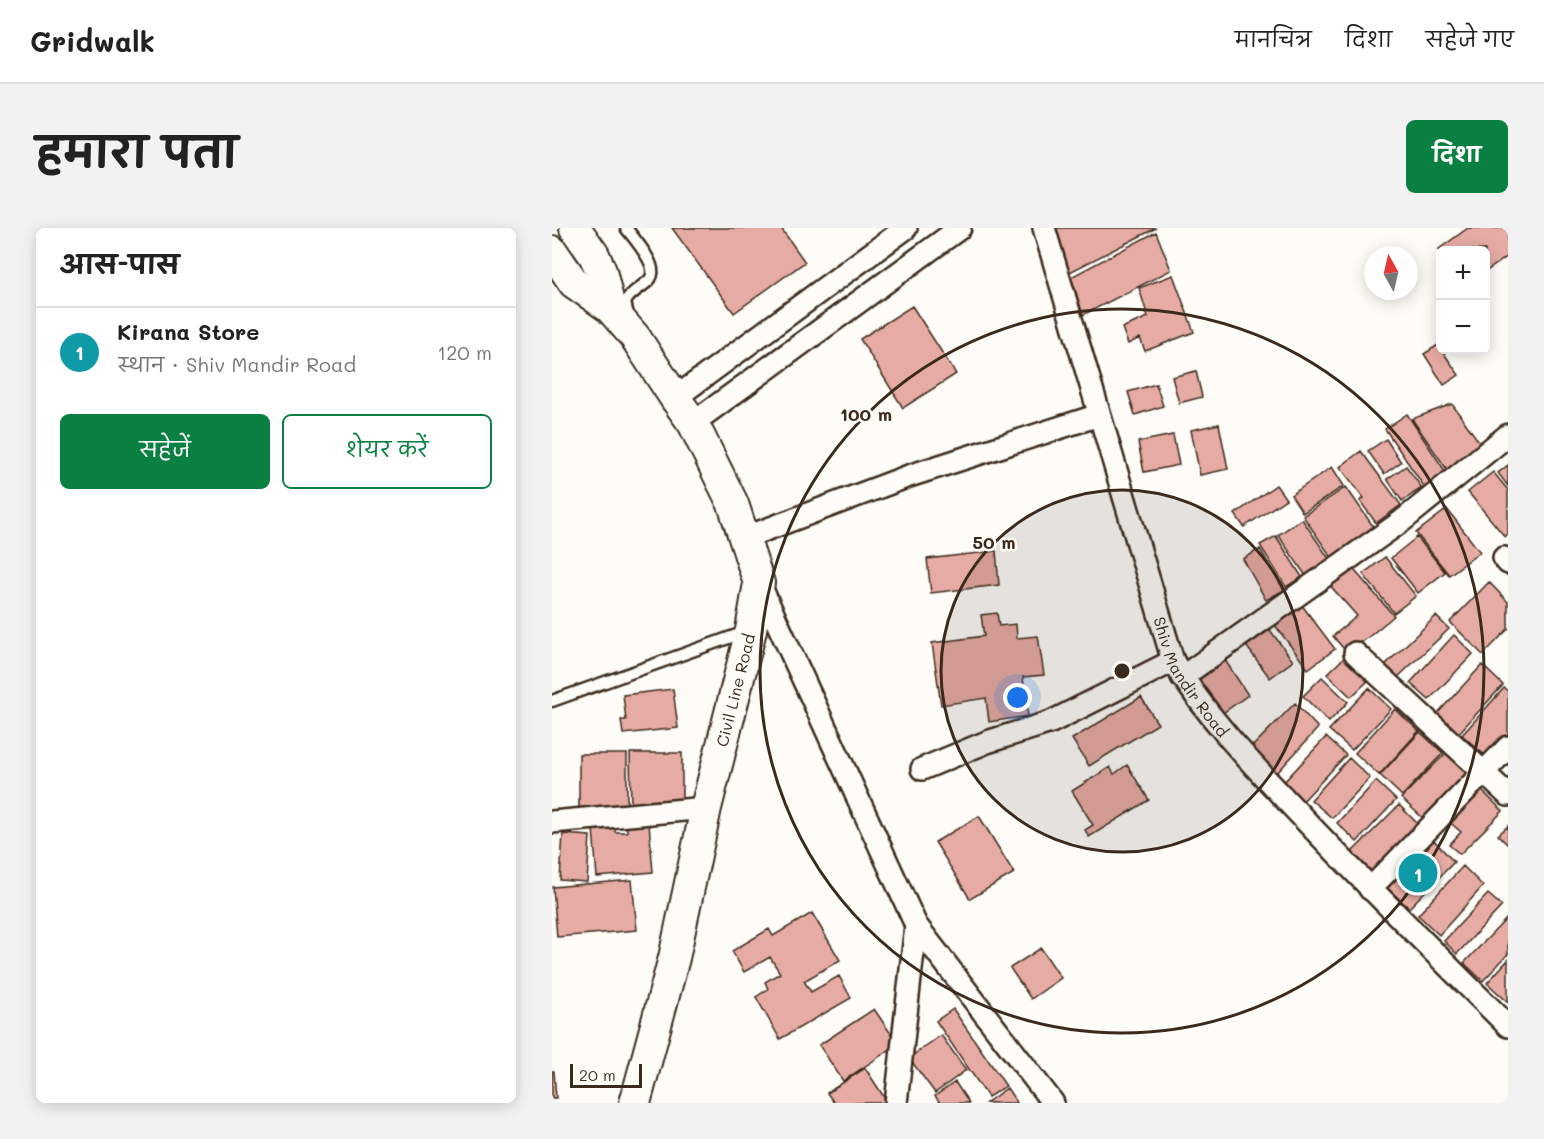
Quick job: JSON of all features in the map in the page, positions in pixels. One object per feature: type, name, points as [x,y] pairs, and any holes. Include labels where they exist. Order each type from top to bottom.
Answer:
[{"type":"street","points":[[575,228],[594,255],[601,271],[610,308]]},
{"type":"street","points":[[675,398],[906,228]]},
{"type":"street","name":"Shiv Mandir Road","points":[[1044,228],[1177,669],[1235,745],[1370,889],[1508,1026]]},
{"type":"street","points":[[693,423],[948,231]]},
{"type":"street","points":[[552,251],[574,283],[610,308]]},
{"type":"street","name":"Civil Line Road","points":[[610,308],[634,337],[693,423],[733,504],[759,583],[751,630],[706,808],[674,958],[635,1103]]},
{"type":"street","points":[[744,538],[909,476],[1099,415]]},
{"type":"street","points":[[922,769],[987,742],[1052,722],[1177,669],[1402,521],[1508,435]]},
{"type":"street","points":[[759,583],[916,925],[1053,1103]]},
{"type":"street","points":[[1355,654],[1508,795]]},
{"type":"street","points":[[1370,889],[1508,747]]},
{"type":"street","points":[[552,822],[706,808]]},
{"type":"street","points":[[896,1103],[916,925]]},
{"type":"lane","points":[[626,228],[640,246],[653,273],[649,280],[625,302],[634,337]]},
{"type":"lane","points":[[552,701],[751,630]]},
{"type":"building","points":[[672,228],[781,228],[805,262],[734,313]]},
{"type":"building","points":[[1053,228],[1156,228],[1068,273]]},
{"type":"building","points":[[1468,228],[1505,228],[1508,232],[1508,256],[1490,269],[1490,246],[1443,246]]},
{"type":"building","points":[[1156,232],[1171,270],[1083,315],[1071,277]]},
{"type":"building","points":[[1173,275],[1194,332],[1145,351],[1140,338],[1128,344],[1122,328],[1148,317],[1139,288]]},
{"type":"building","points":[[912,306],[956,374],[903,408],[860,339]]},
{"type":"building","points":[[1436,346],[1436,354],[1444,354],[1459,375],[1444,385],[1424,354]]},
{"type":"building","points":[[1196,371],[1202,397],[1179,403],[1172,377]]},
{"type":"building","points":[[1156,384],[1163,406],[1135,415],[1128,392]]},
{"type":"building","points":[[1452,404],[1482,446],[1448,471],[1412,419]]},
{"type":"building","points":[[1407,414],[1447,474],[1425,488],[1385,429]]},
{"type":"building","points":[[1219,424],[1228,469],[1200,475],[1191,430]]},
{"type":"building","points":[[1173,435],[1179,465],[1144,472],[1138,442]]},
{"type":"building","points":[[1386,439],[1401,462],[1384,474],[1368,451]]},
{"type":"building","points":[[1361,451],[1401,505],[1376,523],[1360,501],[1364,498],[1340,467]]},
{"type":"building","points":[[1508,465],[1508,486],[1498,473]]},
{"type":"building","points":[[1406,466],[1422,488],[1402,501],[1387,479]]},
{"type":"building","points":[[1332,467],[1344,486],[1303,513],[1291,495]]},
{"type":"building","points":[[1493,472],[1508,490],[1508,534],[1505,537],[1468,492]]},
{"type":"building","points":[[1276,485],[1286,499],[1244,527],[1235,514]]},
{"type":"building","points":[[1346,487],[1375,529],[1332,558],[1303,516]]},
{"type":"building","points":[[1447,509],[1480,552],[1449,575],[1416,533]]},
{"type":"building","points":[[1302,519],[1330,560],[1306,576],[1278,535]]},
{"type":"building","points":[[1276,536],[1302,577],[1286,587],[1260,545]]},
{"type":"building","points":[[1417,537],[1445,572],[1418,593],[1391,558]]},
{"type":"building","points":[[1260,549],[1284,590],[1266,600],[1243,559]]},
{"type":"building","points":[[996,551],[999,585],[931,593],[927,559]]},
{"type":"building","points":[[1385,557],[1416,596],[1394,613],[1363,574]]},
{"type":"building","points":[[1349,564],[1394,616],[1348,654],[1333,636],[1357,616],[1327,582]]},
{"type":"building","points":[[1489,582],[1508,602],[1508,629],[1483,655],[1450,622]]},
{"type":"building","points":[[1298,600],[1335,649],[1308,669],[1271,620]]},
{"type":"building","points":[[997,613],[999,626],[1016,624],[1017,638],[1038,636],[1044,675],[1023,677],[1028,716],[989,722],[986,698],[941,705],[932,643],[984,636],[981,615]]},
{"type":"building","points":[[1436,616],[1449,629],[1398,677],[1385,665]]},
{"type":"building","points":[[1267,626],[1293,661],[1270,678],[1244,643]]},
{"type":"building","points":[[1454,635],[1473,654],[1429,700],[1410,683]]},
{"type":"building","points":[[1221,654],[1248,695],[1220,715],[1193,675]]},
{"type":"building","points":[[1348,654],[1371,678],[1351,697],[1327,674]]},
{"type":"building","points":[[1482,665],[1503,685],[1458,734],[1436,715]]},
{"type":"building","points":[[1322,677],[1348,702],[1329,722],[1303,696]]},
{"type":"building","points":[[1369,688],[1391,709],[1352,750],[1329,730]]},
{"type":"building","points":[[1504,688],[1508,691],[1508,737],[1488,758],[1462,735]]},
{"type":"building","points":[[673,689],[678,728],[623,734],[621,720],[626,720],[623,695]]},
{"type":"building","points":[[1141,697],[1158,724],[1089,766],[1072,739]]},
{"type":"building","points":[[1295,703],[1318,728],[1277,773],[1251,748]]},
{"type":"building","points":[[1395,709],[1419,731],[1379,775],[1355,753]]},
{"type":"building","points":[[1420,732],[1443,753],[1402,796],[1380,775]]},
{"type":"building","points":[[1326,737],[1346,755],[1303,801],[1283,783]]},
{"type":"building","points":[[1450,749],[1474,772],[1426,821],[1401,798]]},
{"type":"building","points":[[630,753],[682,753],[682,808],[631,808]]},
{"type":"building","points":[[579,754],[627,754],[627,809],[579,810]]},
{"type":"building","points":[[1349,758],[1370,778],[1332,818],[1311,800]]},
{"type":"building","points":[[1127,765],[1149,800],[1089,837],[1085,830],[1093,825],[1072,791],[1110,767],[1114,774]]},
{"type":"building","points":[[1376,781],[1396,800],[1357,842],[1337,823]]},
{"type":"building","points":[[1477,786],[1503,811],[1460,854],[1449,845],[1461,832],[1446,819]]},
{"type":"building","points":[[1399,805],[1422,828],[1373,877],[1350,854]]},
{"type":"building","points":[[979,816],[1014,873],[970,899],[935,842]]},
{"type":"building","points":[[649,824],[653,872],[597,877],[593,829],[615,826],[615,832],[627,832],[627,826]]},
{"type":"building","points":[[1508,826],[1508,845],[1498,835]]},
{"type":"building","points":[[563,834],[590,836],[587,882],[560,880]]},
{"type":"building","points":[[1430,836],[1454,862],[1409,908],[1382,883]]},
{"type":"building","points":[[1463,866],[1483,886],[1439,935],[1418,915]]},
{"type":"building","points":[[632,880],[637,930],[557,937],[553,887]]},
{"type":"building","points":[[1488,894],[1502,906],[1457,954],[1444,941]]},
{"type":"building","points":[[812,913],[840,960],[804,981],[811,992],[839,976],[851,998],[780,1039],[756,997],[768,989],[765,982],[780,973],[770,957],[744,972],[732,951],[769,929],[773,936]]},
{"type":"building","points":[[1508,917],[1508,954],[1483,981],[1464,963]]},
{"type":"building","points":[[1041,948],[1061,978],[1031,999],[1010,968]]},
{"type":"building","points":[[1508,960],[1508,1002],[1487,983]]},
{"type":"building","points":[[874,1009],[898,1044],[843,1081],[819,1045]]},
{"type":"building","points":[[953,1009],[1006,1086],[988,1097],[936,1021]]},
{"type":"building","points":[[941,1035],[966,1070],[935,1093],[909,1058]]},
{"type":"building","points":[[865,1068],[888,1103],[834,1103],[827,1093]]},
{"type":"building","points":[[552,1071],[554,1071],[556,1098],[552,1098]]},
{"type":"building","points":[[955,1082],[969,1103],[940,1103],[935,1096]]},
{"type":"building","points":[[1007,1088],[1017,1103],[986,1103]]},
{"type":"place","name":"Kirana Store","points":[[1418,873]]}]
